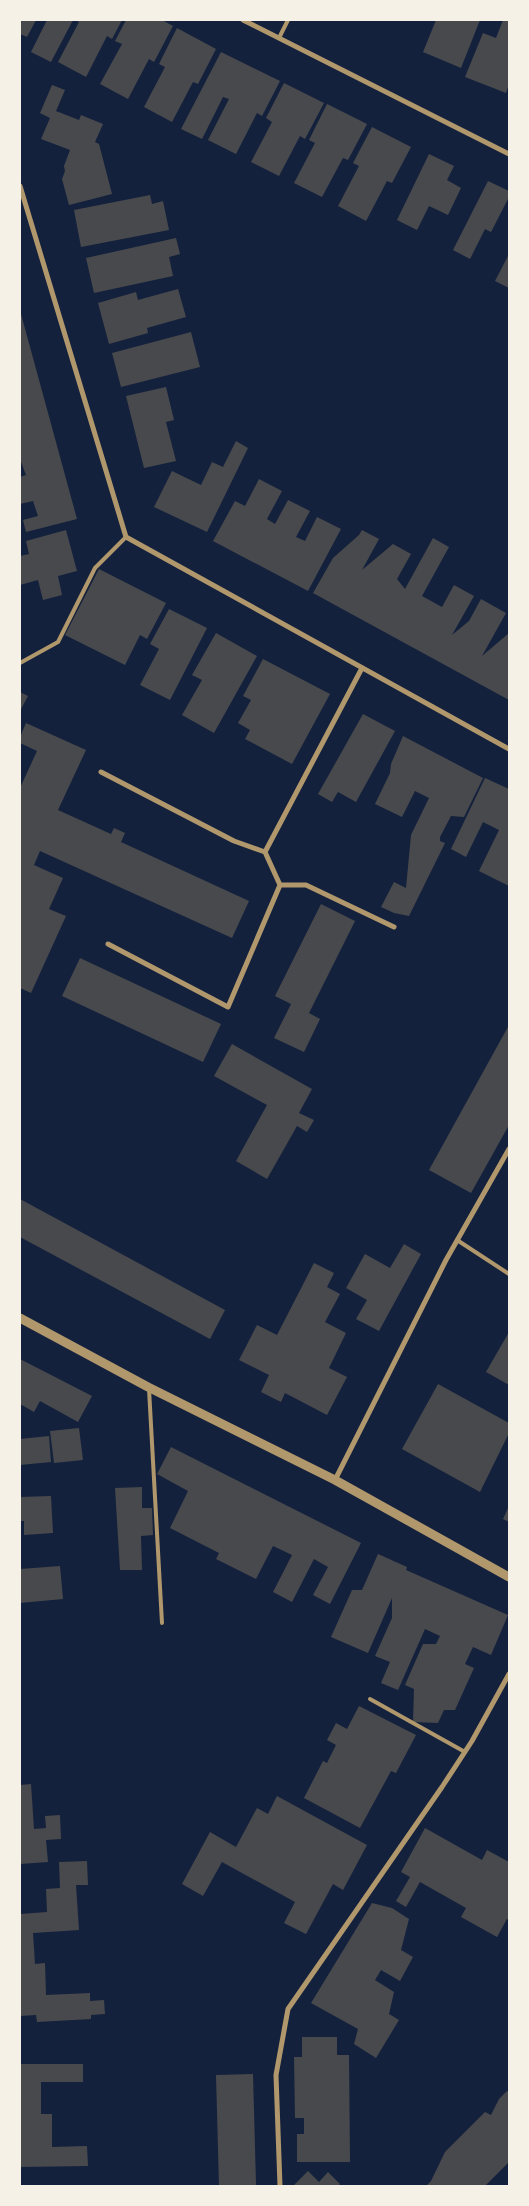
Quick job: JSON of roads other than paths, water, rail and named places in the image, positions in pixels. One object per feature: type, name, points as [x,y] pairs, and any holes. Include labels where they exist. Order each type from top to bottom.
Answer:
[{"type":"street","points":[[243,20],[509,154]]},
{"type":"street","points":[[20,186],[126,537],[509,748]]},
{"type":"street","points":[[265,852],[362,668]]},
{"type":"street","points":[[101,772],[234,841],[265,852],[280,885],[228,1007],[108,944]]},
{"type":"street","points":[[280,885],[306,885],[394,927]]},
{"type":"street","points":[[335,1480],[457,1240],[509,1149]]},
{"type":"street","points":[[20,1318],[148,1387],[335,1480],[509,1577]]},
{"type":"street","points":[[280,2186],[276,2075],[288,2009],[465,1752],[509,1674]]},
{"type":"lane","points":[[279,38],[288,20]]},
{"type":"lane","points":[[20,663],[58,642],[95,568],[126,537]]},
{"type":"lane","points":[[457,1240],[509,1274]]},
{"type":"lane","points":[[148,1387],[162,1623]]},
{"type":"lane","points":[[370,1699],[465,1752]]}]
